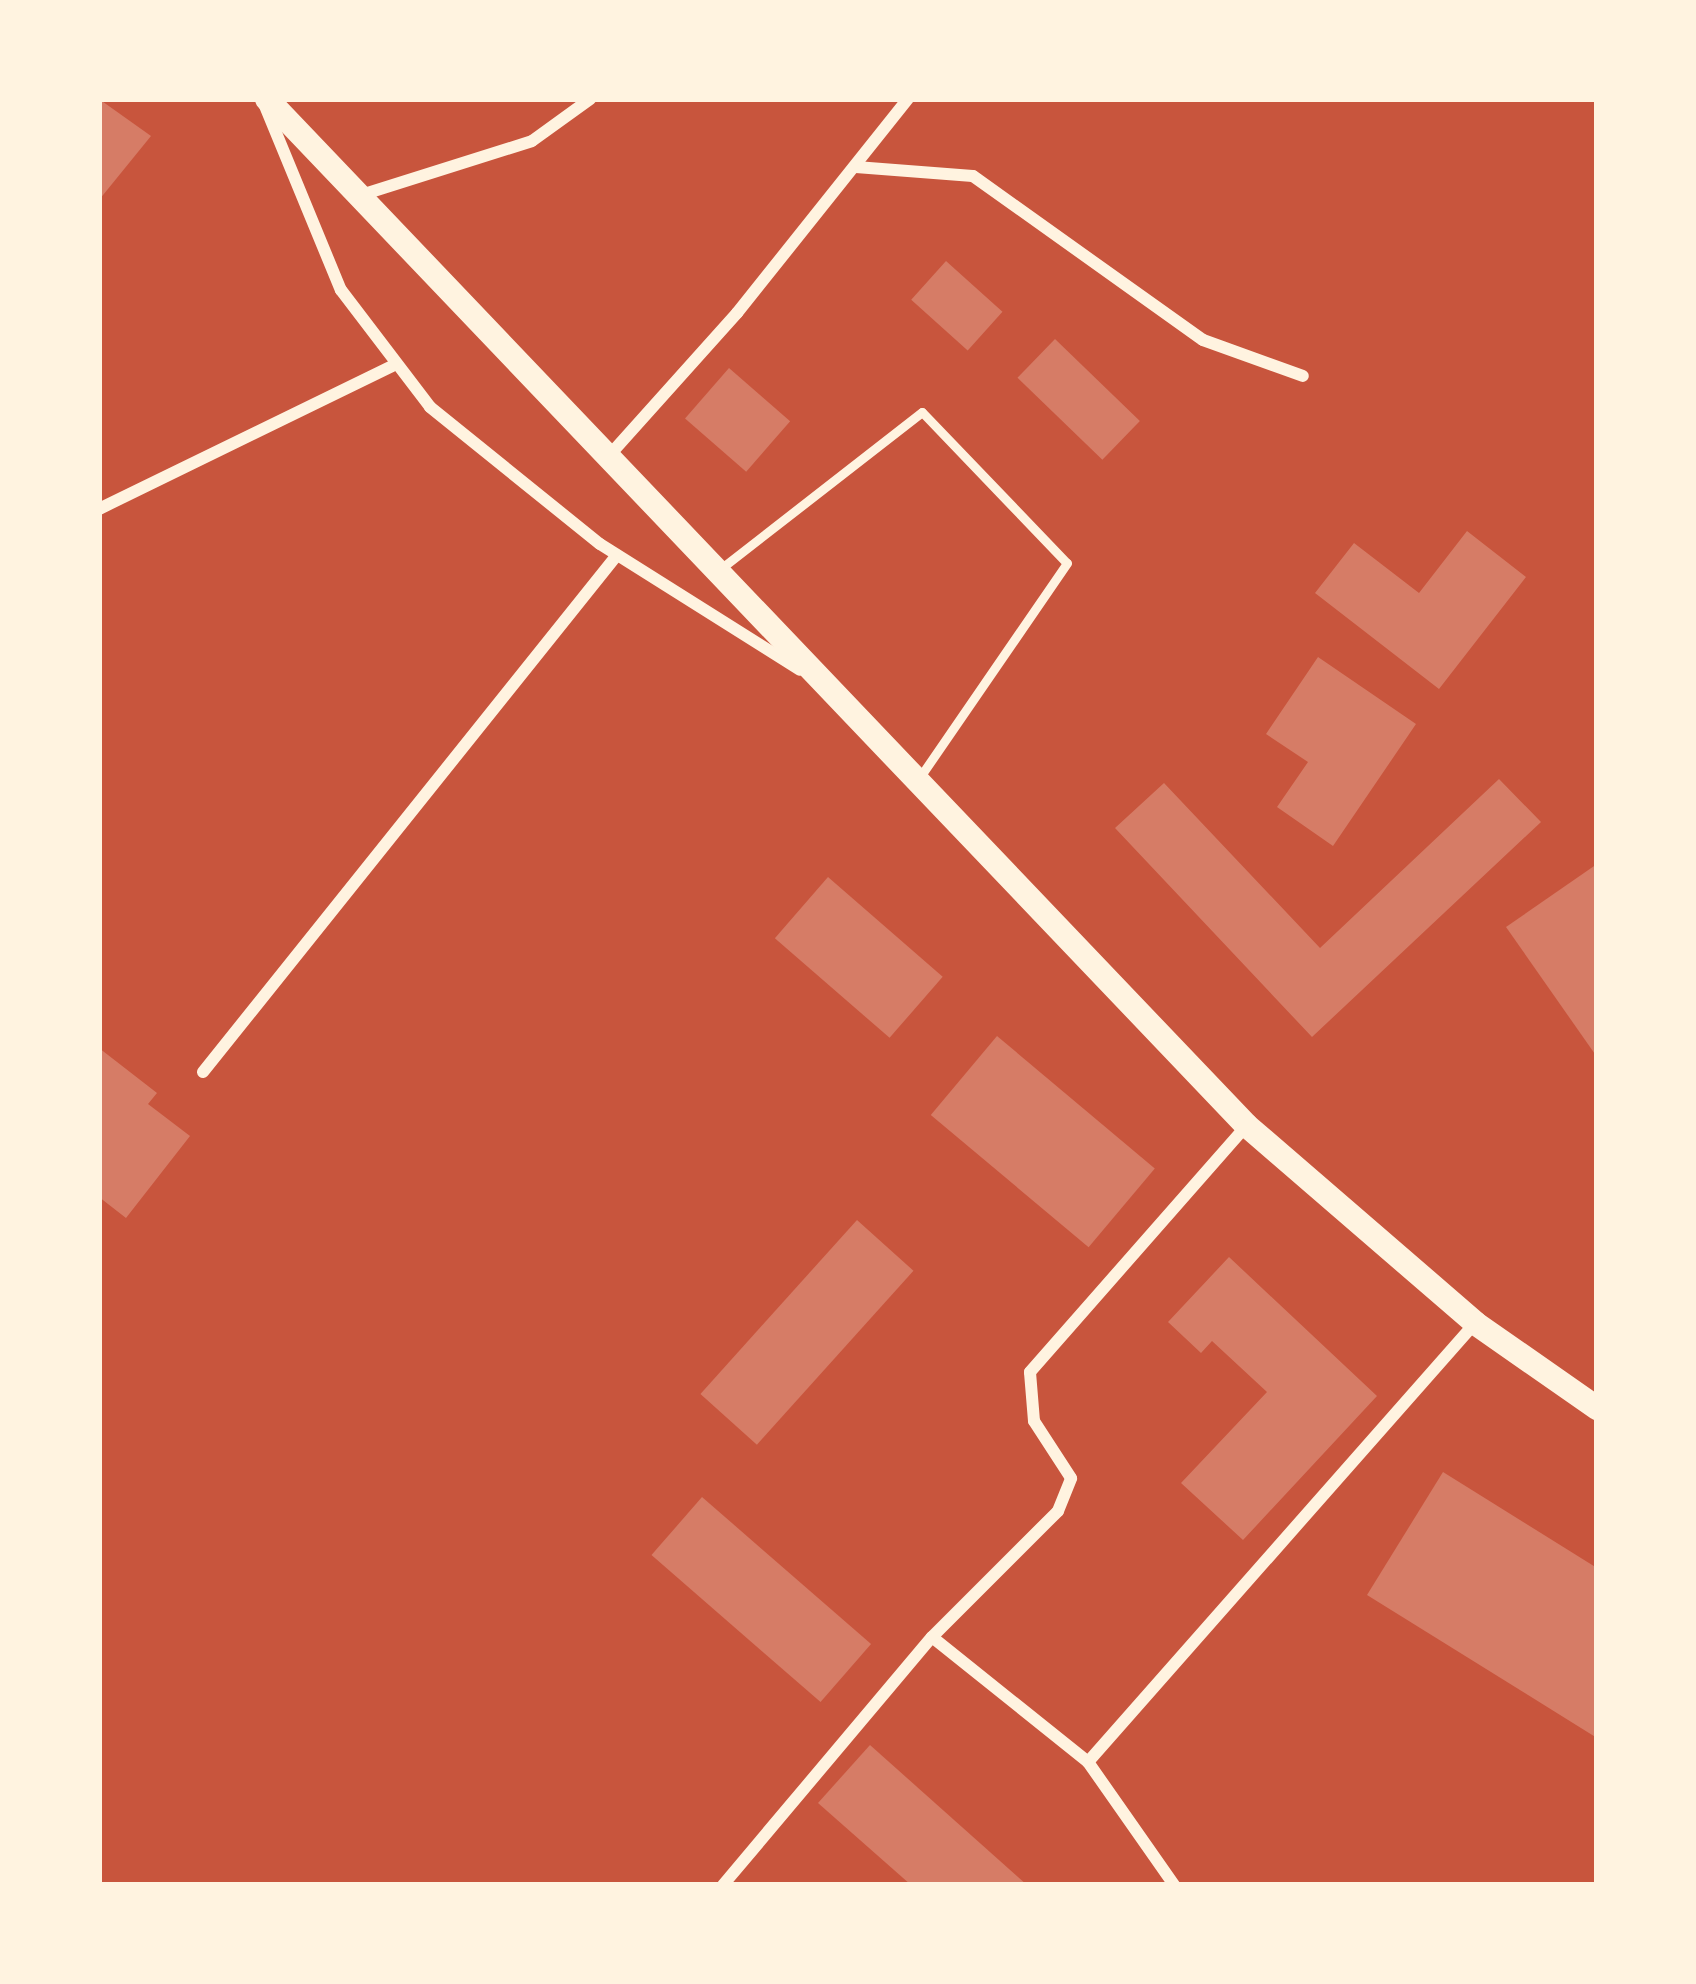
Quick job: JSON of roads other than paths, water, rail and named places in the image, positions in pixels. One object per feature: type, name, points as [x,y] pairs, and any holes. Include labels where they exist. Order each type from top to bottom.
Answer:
[{"type":"main road","points":[[265,99],[1246,1125],[1475,1323],[1597,1408]]},
{"type":"street","points":[[265,99],[341,290],[392,366],[488,458],[617,555],[830,689]]},
{"type":"street","points":[[357,196],[532,141],[590,99]]},
{"type":"street","points":[[607,459],[856,167],[908,99]]},
{"type":"street","points":[[856,167],[973,176],[1203,340],[1304,376]]},
{"type":"street","points":[[99,509],[392,366]]},
{"type":"street","points":[[203,1072],[617,555]]},
{"type":"street","points":[[723,1885],[932,1637],[1058,1511],[1071,1478],[1034,1421],[1030,1372],[1246,1125]]},
{"type":"street","points":[[1088,1762],[1475,1323]]},
{"type":"street","points":[[932,1637],[1088,1762],[1174,1885]]},
{"type":"lane","points":[[719,570],[922,412],[1051,546],[1067,563],[918,780]]}]
